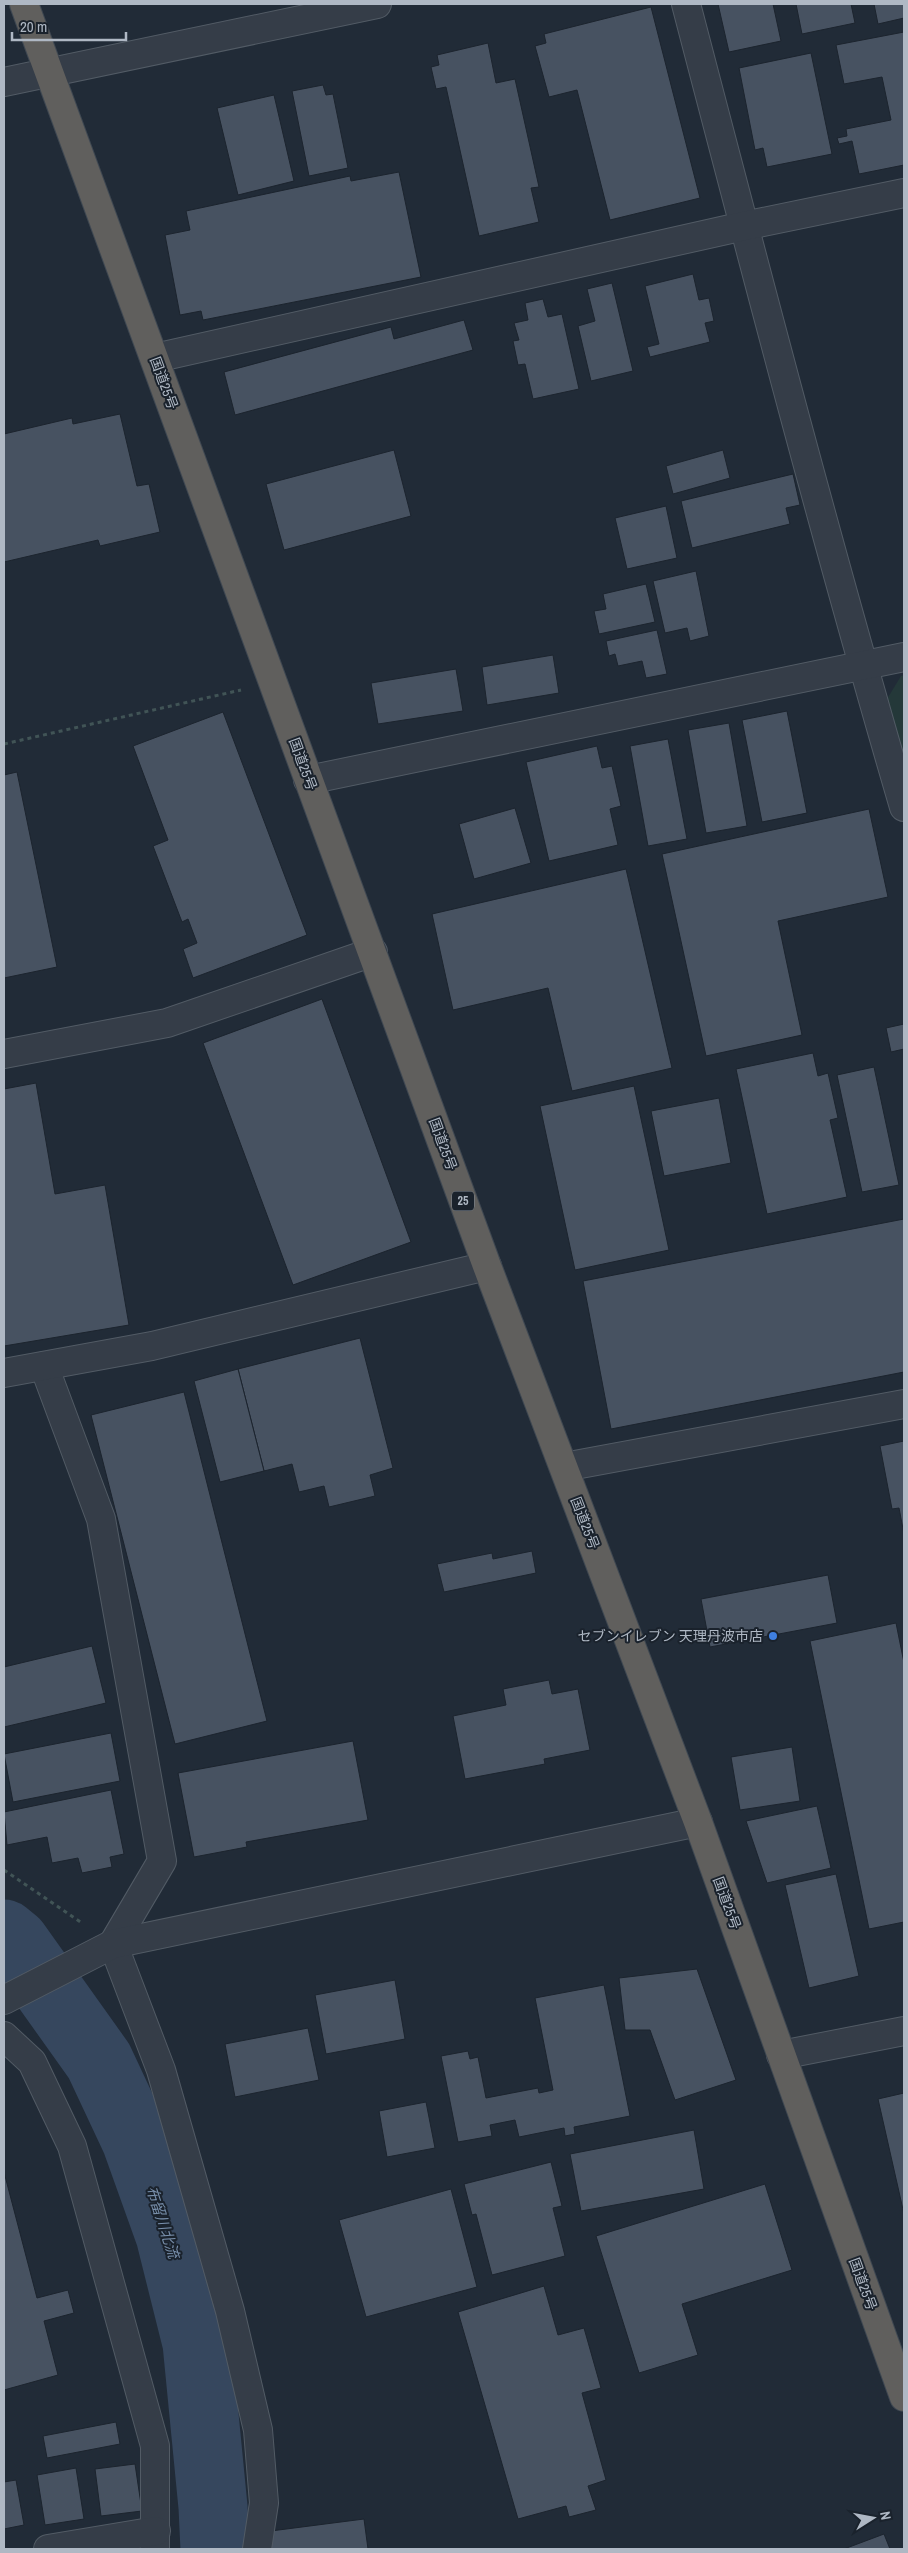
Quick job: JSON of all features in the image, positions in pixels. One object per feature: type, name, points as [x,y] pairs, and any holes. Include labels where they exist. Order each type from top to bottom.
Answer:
[{"type":"highway","name":"国道25号","points":[[24,4],[487,1266],[698,1822],[904,2397]]},
{"type":"street","points":[[4,82],[377,4]]},
{"type":"street","points":[[686,4],[863,666],[904,807]]},
{"type":"street","points":[[155,358],[744,226],[904,193]]},
{"type":"street","points":[[308,780],[904,657]]},
{"type":"street","points":[[4,1054],[167,1022],[373,952]]},
{"type":"street","points":[[4,1373],[152,1346],[487,1266]]},
{"type":"street","points":[[44,1366],[101,1519],[162,1861],[113,1944]]},
{"type":"street","points":[[564,1467],[904,1404]]},
{"type":"street","points":[[4,2000],[113,1944],[698,1822]]},
{"type":"street","points":[[113,1944],[161,2070],[230,2311],[258,2430],[264,2503],[257,2549]]},
{"type":"street","points":[[781,2055],[904,2031]]},
{"type":"street","points":[[4,2036],[32,2062],[72,2146],[155,2446],[155,2540],[48,2549]]},
{"type":"path","points":[[4,744],[273,683]]},
{"type":"path","points":[[4,1870],[113,1944]]},
{"type":"green space","points":[[904,675],[904,762],[887,699],[901,676]]},
{"type":"building","points":[[718,4],[773,4],[781,41],[729,52]]},
{"type":"building","points":[[796,4],[851,4],[855,23],[802,34]]},
{"type":"building","points":[[874,4],[904,4],[904,18],[878,24]]},
{"type":"building","points":[[651,7],[700,198],[610,220],[577,90],[549,97],[535,46],[546,43],[544,34]]},
{"type":"building","points":[[904,32],[904,165],[859,174],[852,141],[839,144],[837,138],[847,136],[846,129],[891,120],[882,77],[844,84],[836,45]]},
{"type":"building","points":[[488,43],[496,83],[515,79],[539,187],[531,188],[539,222],[479,236],[446,87],[436,89],[431,67],[439,65],[437,55]]},
{"type":"building","points":[[811,53],[832,154],[767,167],[763,148],[755,150],[739,68]]},
{"type":"building","points":[[323,85],[326,95],[333,94],[348,168],[309,176],[292,91]]},
{"type":"building","points":[[274,95],[294,181],[238,195],[217,108]]},
{"type":"building","points":[[399,172],[421,277],[203,320],[201,311],[180,315],[165,235],[190,230],[186,211],[350,176],[351,181]]},
{"type":"building","points":[[693,274],[699,300],[709,298],[714,321],[705,323],[710,342],[650,357],[647,347],[659,344],[645,286]]},
{"type":"building","points":[[612,283],[633,371],[591,381],[578,326],[595,321],[587,289]]},
{"type":"building","points":[[543,299],[548,317],[562,314],[579,389],[533,399],[525,364],[518,365],[513,341],[519,340],[514,323],[528,320],[525,303]]},
{"type":"building","points":[[464,320],[473,350],[235,415],[224,372],[391,327],[394,339]]},
{"type":"building","points":[[120,414],[137,486],[149,484],[160,532],[100,546],[98,540],[4,562],[4,434],[72,418],[73,424]]},
{"type":"building","points":[[394,450],[411,516],[284,550],[266,484]]},
{"type":"building","points":[[723,450],[730,478],[673,494],[666,466]]},
{"type":"building","points":[[793,474],[800,505],[786,508],[790,524],[692,548],[681,501]]},
{"type":"building","points":[[666,506],[677,558],[627,569],[615,518]]},
{"type":"building","points":[[696,571],[709,636],[690,641],[687,628],[665,633],[653,581]]},
{"type":"building","points":[[646,584],[655,622],[599,634],[594,611],[606,609],[603,594]]},
{"type":"building","points":[[657,630],[667,674],[646,678],[642,661],[618,666],[615,654],[609,656],[606,641]]},
{"type":"building","points":[[553,655],[559,693],[487,705],[482,667]]},
{"type":"building","points":[[456,669],[463,711],[378,724],[371,683]]},
{"type":"building","points":[[787,711],[807,813],[762,822],[742,720]]},
{"type":"building","points":[[223,712],[307,935],[193,978],[183,949],[197,943],[188,919],[182,922],[153,846],[168,840],[133,746]]},
{"type":"building","points":[[729,723],[747,826],[706,833],[688,730]]},
{"type":"building","points":[[668,739],[687,839],[648,846],[630,746]]},
{"type":"building","points":[[597,746],[602,768],[612,766],[621,806],[610,809],[618,845],[549,861],[526,762]]},
{"type":"building","points":[[17,772],[57,967],[4,978],[4,775]]},
{"type":"building","points":[[515,808],[531,863],[474,879],[459,824]]},
{"type":"building","points":[[869,809],[888,897],[778,921],[802,1035],[706,1056],[662,854]]},
{"type":"building","points":[[626,869],[672,1068],[572,1091],[548,988],[453,1010],[432,914]]},
{"type":"building","points":[[322,999],[411,1242],[293,1285],[203,1043]]},
{"type":"building","points":[[904,1024],[904,1049],[891,1052],[886,1028]]},
{"type":"building","points":[[813,1053],[818,1076],[828,1073],[838,1118],[830,1120],[847,1197],[767,1214],[736,1069]]},
{"type":"building","points":[[874,1067],[899,1185],[862,1192],[837,1075]]},
{"type":"building","points":[[36,1083],[55,1194],[105,1185],[129,1325],[4,1346],[4,1089]]},
{"type":"building","points":[[634,1086],[669,1250],[575,1270],[540,1106]]},
{"type":"building","points":[[719,1098],[731,1163],[664,1176],[651,1111]]},
{"type":"building","points":[[904,1219],[904,1372],[611,1429],[583,1281]]},
{"type":"building","points":[[360,1338],[393,1468],[370,1475],[375,1496],[329,1507],[324,1486],[299,1492],[292,1464],[264,1471],[238,1369]]},
{"type":"building","points":[[238,1369],[264,1471],[220,1482],[194,1381]]},
{"type":"building","points":[[184,1392],[267,1721],[175,1744],[91,1415]]},
{"type":"building","points":[[904,1441],[904,1534],[899,1508],[892,1509],[880,1446]]},
{"type":"building","points":[[532,1551],[536,1573],[444,1592],[437,1564],[492,1553],[493,1559]]},
{"type":"building","points":[[828,1575],[837,1623],[710,1647],[701,1599]]},
{"type":"building","points":[[896,1623],[904,1663],[904,1922],[869,1929],[810,1641]]},
{"type":"building","points":[[92,1646],[106,1703],[4,1727],[4,1667]]},
{"type":"building","points":[[549,1680],[552,1694],[578,1689],[590,1750],[544,1759],[545,1764],[465,1779],[453,1716],[506,1705],[503,1689]]},
{"type":"building","points":[[111,1733],[120,1781],[13,1802],[4,1754]]},
{"type":"building","points":[[353,1741],[368,1820],[246,1842],[247,1847],[194,1857],[178,1773]]},
{"type":"building","points":[[792,1747],[800,1801],[740,1810],[731,1757]]},
{"type":"building","points":[[111,1790],[124,1854],[110,1857],[112,1867],[82,1873],[78,1858],[52,1863],[47,1837],[7,1845],[4,1812]]},
{"type":"building","points":[[817,1806],[831,1868],[767,1883],[746,1821]]},
{"type":"building","points":[[836,1874],[859,1976],[809,1988],[785,1885]]},
{"type":"building","points":[[697,1969],[736,2080],[675,2100],[650,2030],[625,2030],[619,1978]]},
{"type":"building","points":[[395,1980],[405,2039],[326,2054],[315,1995]]},
{"type":"building","points":[[604,1985],[630,2116],[574,2127],[575,2134],[565,2136],[564,2128],[519,2137],[515,2120],[490,2125],[492,2136],[458,2142],[441,2056],[468,2051],[470,2059],[478,2057],[486,2098],[538,2088],[539,2093],[553,2090],[535,1998]]},
{"type":"building","points":[[308,2028],[319,2080],[235,2097],[225,2044]]},
{"type":"building","points":[[904,2093],[904,2214],[878,2099]]},
{"type":"building","points":[[426,2102],[435,2148],[387,2157],[379,2111]]},
{"type":"building","points":[[694,2130],[704,2189],[581,2211],[570,2154]]},
{"type":"building","points":[[551,2162],[562,2206],[553,2208],[565,2256],[492,2275],[476,2214],[472,2215],[464,2184]]},
{"type":"building","points":[[4,2172],[37,2298],[68,2290],[74,2313],[44,2321],[58,2375],[4,2390]]},
{"type":"building","points":[[765,2184],[792,2270],[682,2304],[698,2355],[639,2373],[596,2236]]},
{"type":"building","points":[[451,2189],[477,2287],[366,2317],[339,2220]]},
{"type":"building","points":[[544,2286],[558,2335],[584,2328],[601,2388],[582,2393],[606,2480],[588,2486],[596,2510],[569,2517],[566,2506],[518,2519],[458,2312]]},
{"type":"building","points":[[116,2422],[120,2444],[47,2458],[43,2436]]},
{"type":"building","points":[[135,2464],[142,2511],[101,2516],[95,2469]]},
{"type":"building","points":[[76,2468],[84,2519],[45,2525],[37,2475]]},
{"type":"building","points":[[16,2480],[24,2525],[4,2529],[4,2482]]},
{"type":"building","points":[[364,2519],[368,2549],[266,2549],[263,2532]]},
{"type":"building","points":[[884,2534],[890,2549],[844,2549]]},
{"type":"waterway","name":"布留川北流","points":[[4,1934],[15,1943],[99,2061],[136,2140],[170,2235],[197,2343],[213,2507],[215,2549]]},
{"type":"place","name":"セブンイレブン 天理丹波市店","points":[[773,1636]]}]
